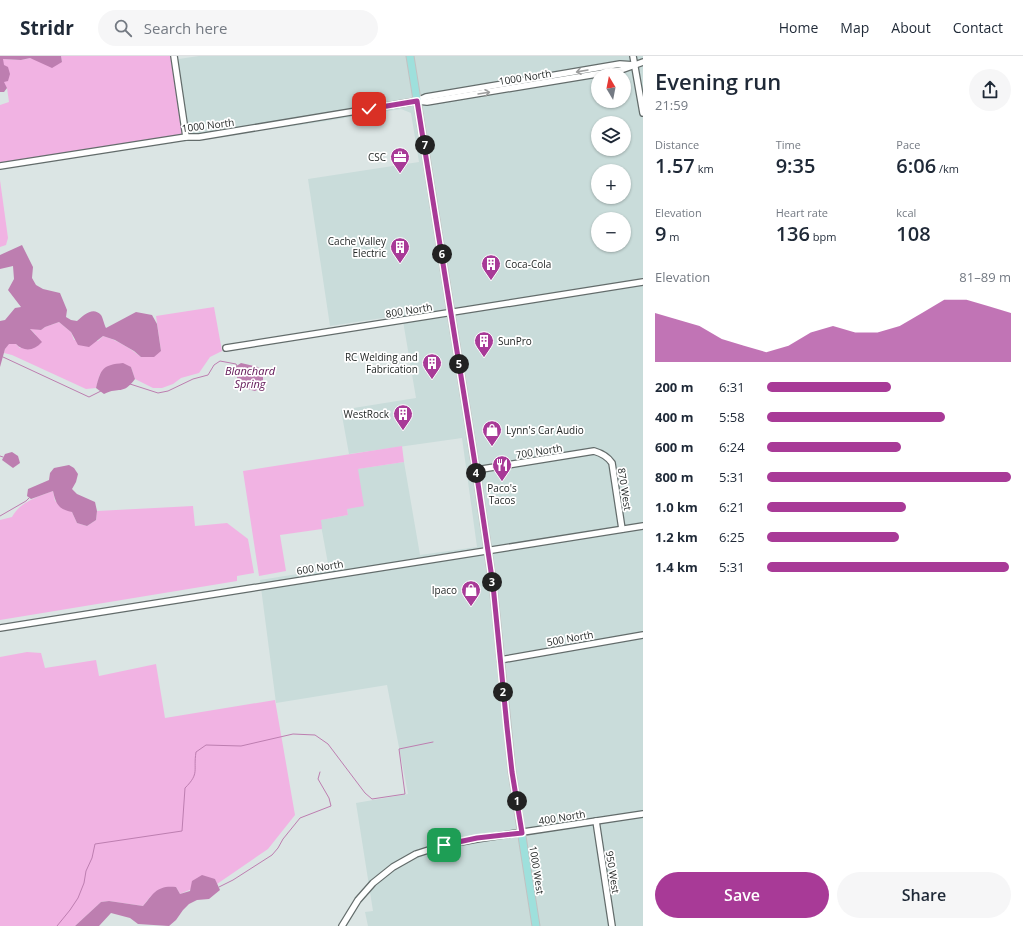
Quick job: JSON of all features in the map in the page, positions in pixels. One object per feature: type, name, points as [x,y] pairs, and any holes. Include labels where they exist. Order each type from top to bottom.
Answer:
[{"type":"main road","name":"1000 West","points":[[410,56],[488,551],[512,772],[536,926]]},
{"type":"street","points":[[174,56],[186,137]]},
{"type":"street","points":[[633,56],[643,113]]},
{"type":"street","name":"1000 North","points":[[0,166],[186,137],[199,137],[417,101],[426,97],[488,86],[620,64],[635,65],[643,62]]},
{"type":"street","name":"800 North","points":[[226,348],[643,282]]},
{"type":"street","name":"700 North","points":[[476,470],[594,451],[604,456]]},
{"type":"street","name":"870 West","points":[[604,456],[612,463],[622,529]]},
{"type":"street","name":"600 North","points":[[0,628],[643,526]]},
{"type":"street","name":"500 North","points":[[500,660],[643,635]]},
{"type":"street","name":"400 North","points":[[342,926],[358,900],[373,883],[393,867],[416,854],[444,845],[477,838],[522,833],[643,814]]},
{"type":"street","name":"950 West","points":[[596,821],[612,926]]},
{"type":"shaded area","points":[[61,56],[171,56],[184,135],[0,164],[0,105],[9,102],[7,88],[3,82],[3,59],[21,60],[30,58],[41,61],[62,62]]},
{"type":"shaded area","points":[[199,56],[643,56],[643,926],[368,926],[365,912],[373,911],[356,803],[408,794],[387,685],[276,703],[260,580],[329,569],[320,520],[348,515],[347,509],[357,469],[404,462],[420,555],[477,547],[462,438],[349,454],[341,410],[416,398],[402,315],[330,326],[308,179],[419,162],[411,113],[401,109],[301,125],[186,140],[172,60]]},
{"type":"shaded area","points":[[0,180],[8,238],[6,245],[0,247]]},
{"type":"shaded area","points":[[214,307],[222,351],[210,357],[199,373],[181,378],[173,384],[162,388],[153,388],[135,379],[131,367],[100,374],[96,388],[86,389],[12,355],[4,353],[9,343],[16,344],[20,348],[36,335],[29,328],[41,330],[59,322],[71,332],[74,340],[98,341],[103,336],[123,345],[141,357],[161,351],[156,316]]},
{"type":"shaded area","points":[[402,446],[404,462],[358,469],[364,506],[347,509],[348,515],[321,520],[322,529],[280,535],[286,571],[259,576],[243,471]]},
{"type":"shaded area","points":[[53,491],[55,501],[72,512],[77,523],[87,526],[96,520],[97,511],[193,506],[195,526],[227,523],[248,539],[254,573],[237,576],[237,581],[0,620],[0,520],[12,517],[24,504]]},
{"type":"shaded area","points":[[27,652],[41,653],[45,668],[96,660],[99,676],[156,664],[165,718],[275,700],[295,815],[268,849],[217,884],[215,879],[180,894],[176,887],[150,897],[143,906],[109,901],[101,902],[75,926],[0,926],[0,657]]},
{"type":"water","points":[[0,56],[61,56],[62,62],[52,68],[30,58],[21,60],[3,59],[4,65],[8,67],[10,74],[8,81],[4,82],[7,88],[4,92],[0,92]]},
{"type":"water","points":[[22,245],[33,267],[32,278],[36,285],[43,289],[60,293],[67,310],[66,317],[77,321],[89,312],[95,311],[101,315],[106,328],[136,312],[152,315],[157,324],[161,351],[154,357],[141,357],[115,340],[103,336],[89,347],[78,345],[71,332],[59,322],[41,330],[30,329],[42,342],[32,349],[22,348],[16,344],[9,344],[5,349],[0,367],[0,321],[5,320],[15,308],[21,307],[8,290],[14,279],[13,266],[0,269],[0,255]]},
{"type":"water","points":[[123,363],[131,367],[135,379],[131,384],[124,389],[104,394],[96,388],[101,372],[104,369],[111,365]]},
{"type":"water","name":"Blanchard Spring","points":[[241,363],[258,367],[263,377],[263,387],[255,391],[246,388],[240,383],[235,367]]},
{"type":"water","points":[[12,452],[18,456],[20,463],[13,468],[2,460],[5,454]]},
{"type":"water","points":[[69,465],[74,468],[78,474],[72,489],[77,494],[95,502],[97,511],[96,520],[87,526],[77,523],[72,512],[58,505],[53,491],[31,499],[27,496],[28,489],[49,480],[50,473],[54,468]]},
{"type":"water","points":[[202,875],[215,879],[220,890],[209,899],[197,900],[189,904],[169,926],[138,924],[130,918],[111,913],[99,926],[75,926],[101,902],[109,901],[143,906],[156,891],[164,887],[176,887],[180,894],[190,891],[192,881]]},
{"type":"waterway","points":[[3,357],[89,397],[101,391]]},
{"type":"waterway","points":[[130,384],[158,393],[168,391],[193,379],[208,375],[214,365],[220,361],[236,364],[237,366]]},
{"type":"waterway","points":[[0,516],[29,498]]},
{"type":"waterway","points":[[57,926],[78,898],[84,883],[86,871],[92,858],[95,844],[182,831],[185,788],[193,779],[195,772],[196,752],[206,745],[241,746],[293,734],[315,735],[328,744],[365,793],[372,799],[405,794],[399,749],[433,742]]},
{"type":"waterway","points":[[219,887],[233,880],[272,855],[300,818],[331,806],[329,798],[318,779],[320,772]]},
{"type":"place","name":"CSC","points":[[400,174]]},
{"type":"place","name":"Cache Valley Electric","points":[[400,264]]},
{"type":"place","name":"Coca-Cola","points":[[491,281]]},
{"type":"place","name":"SunPro","points":[[484,358]]},
{"type":"place","name":"RC Welding and Fabrication","points":[[432,380]]},
{"type":"place","name":"WestRock","points":[[403,431]]},
{"type":"place","name":"Lynn's Car Audio","points":[[492,447]]},
{"type":"place","name":"Paco's Tacos","points":[[502,482]]},
{"type":"place","name":"Ipaco","points":[[471,607]]},
{"type":"route","points":[[369,109],[417,101],[493,585],[512,772],[522,833],[477,838],[444,845]]}]
